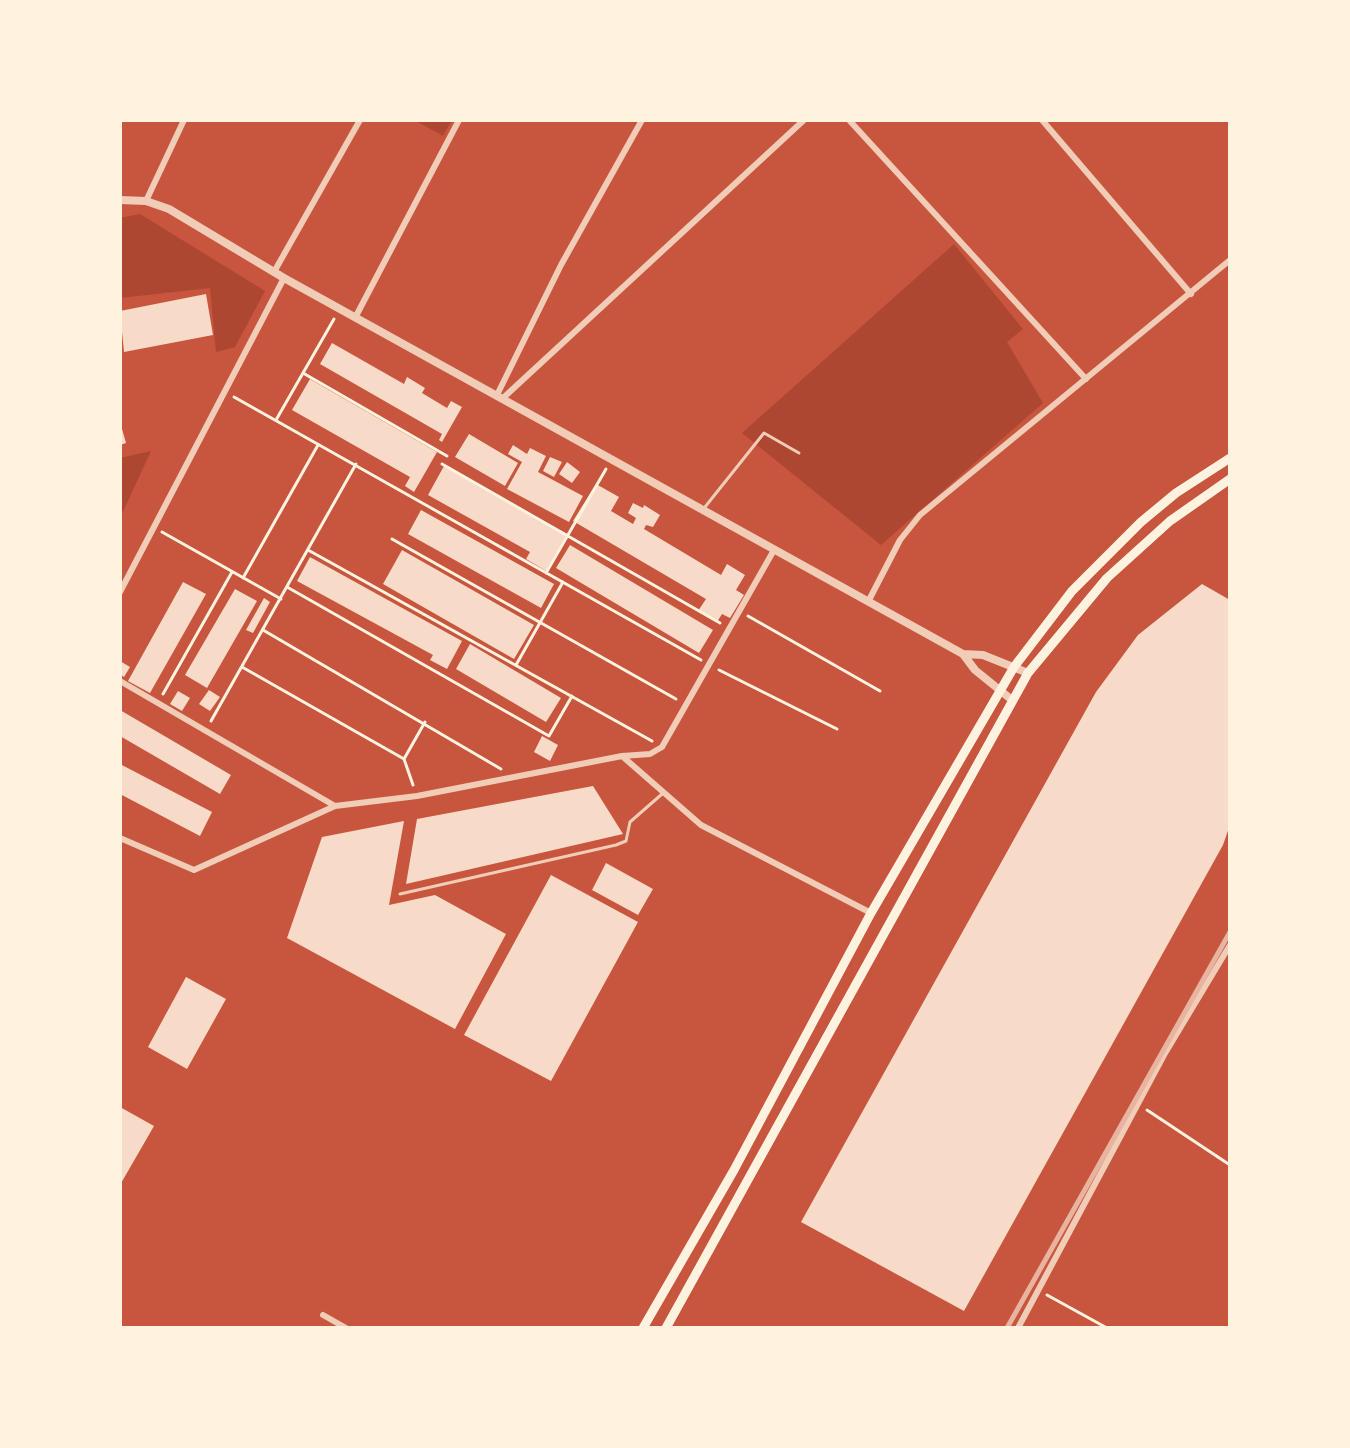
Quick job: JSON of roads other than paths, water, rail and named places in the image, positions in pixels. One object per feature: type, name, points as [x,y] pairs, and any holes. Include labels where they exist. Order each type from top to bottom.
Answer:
[{"type":"main road","points":[[643,1328],[734,1170],[871,913],[1014,667],[1064,600],[1141,522],[1176,493],[1230,458]]},
{"type":"main road","points":[[666,1328],[1028,673],[1107,578],[1170,521],[1230,479]]},
{"type":"street","points":[[146,201],[184,120]]},
{"type":"street","points":[[274,272],[360,120]]},
{"type":"street","points":[[356,316],[459,120]]},
{"type":"street","points":[[500,397],[561,265],[642,120]]},
{"type":"street","points":[[788,120],[801,123]]},
{"type":"street","points":[[849,120],[1086,379]]},
{"type":"street","points":[[1042,120],[1191,294]]},
{"type":"street","points":[[500,397],[801,123]]},
{"type":"street","points":[[120,200],[146,201],[169,209],[284,278],[963,654],[1012,700]]},
{"type":"street","points":[[868,602],[900,540],[920,515],[1230,260]]},
{"type":"street","points":[[120,592],[284,278]]},
{"type":"street","points":[[120,838],[194,870],[335,806],[417,796],[622,756],[650,754],[662,747],[774,550]]},
{"type":"street","points":[[963,654],[983,655],[1028,673]]},
{"type":"street","points":[[120,681],[335,806]]},
{"type":"street","points":[[622,756],[701,825],[871,913]]},
{"type":"street","points":[[1018,1328],[1137,1104],[1230,945]]},
{"type":"street","points":[[323,1315],[346,1328]]},
{"type":"lane","points":[[702,510],[764,433],[799,453]]},
{"type":"lane","points":[[400,894],[626,841],[630,822],[662,794]]},
{"type":"railway","points":[[1007,1328],[1230,932]]}]
